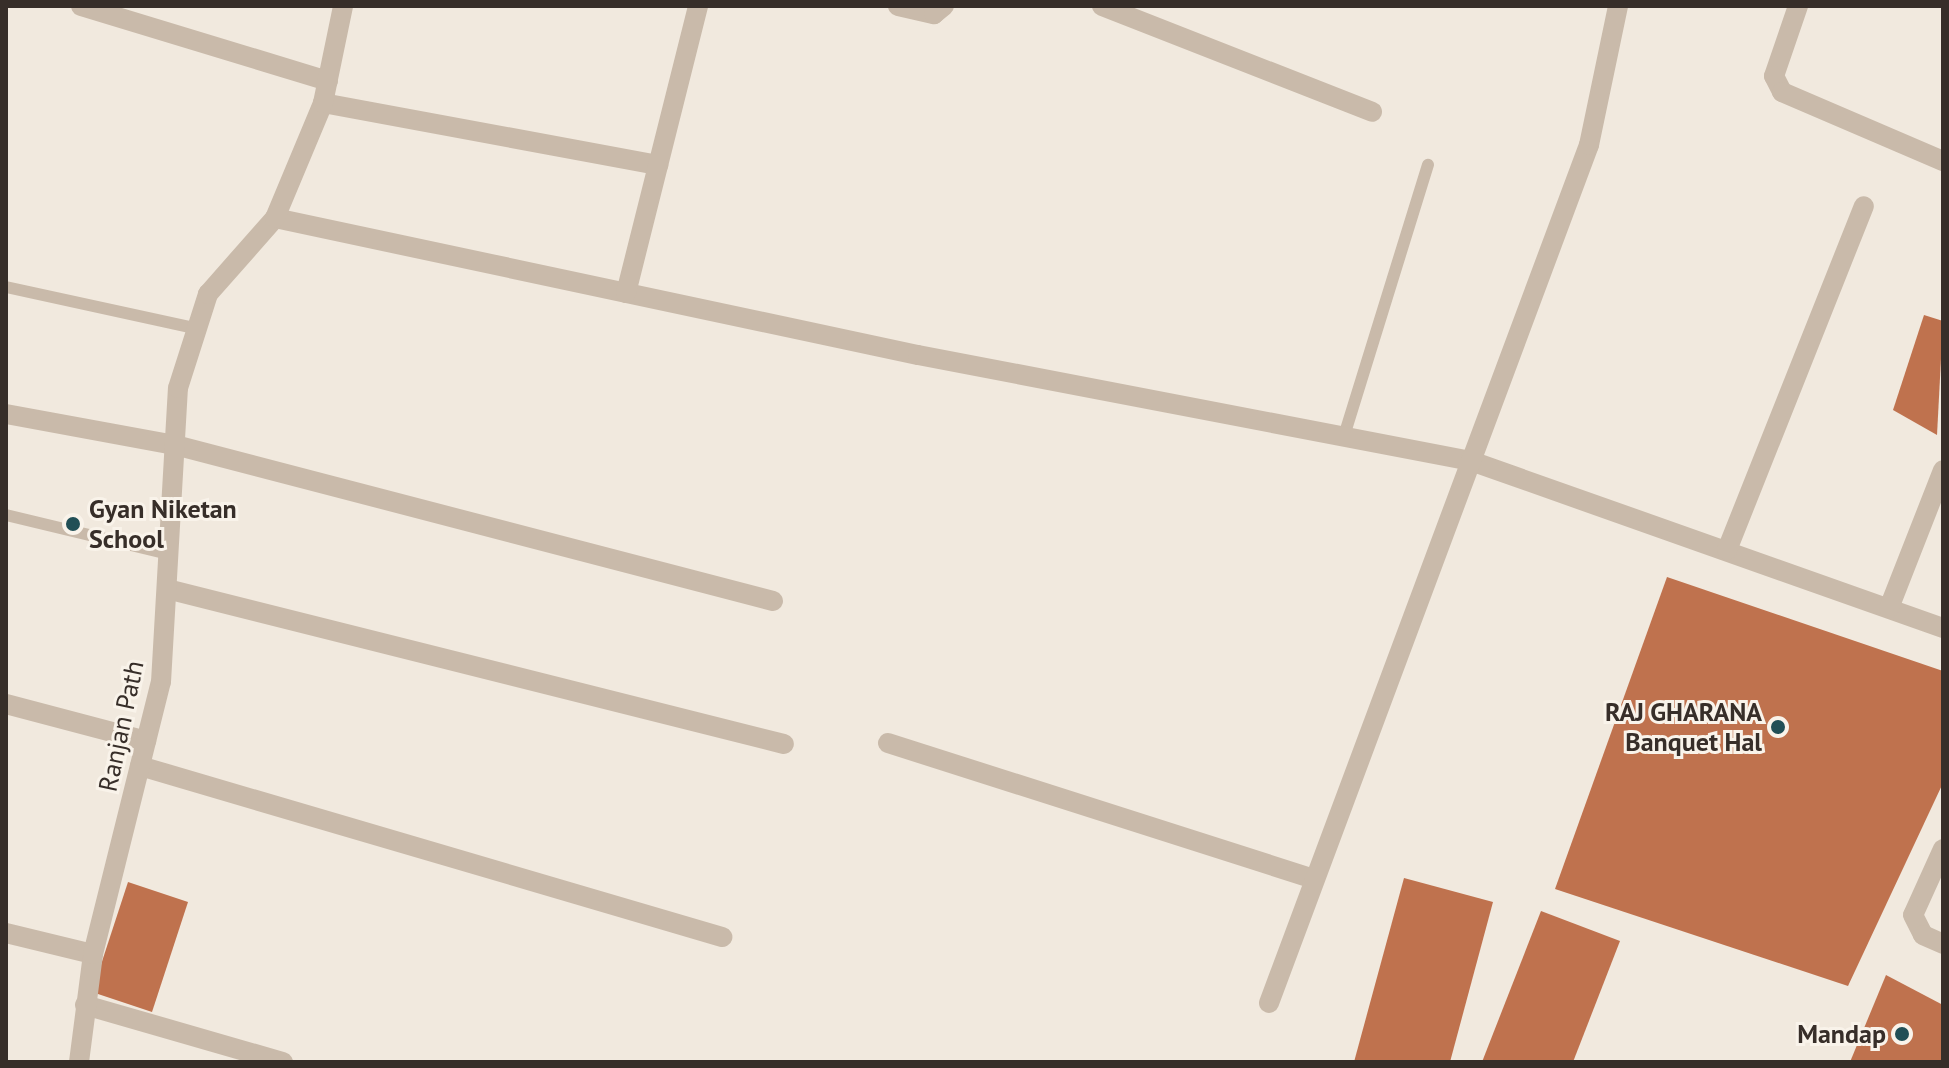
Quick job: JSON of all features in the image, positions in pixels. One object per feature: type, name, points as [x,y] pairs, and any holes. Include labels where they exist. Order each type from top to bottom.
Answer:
[{"type":"street","points":[[81,6],[328,81]]},
{"type":"street","name":"Ranjan Path","points":[[79,1062],[93,954],[161,682],[178,388],[194,328],[208,294],[275,218],[323,103],[343,6]]},
{"type":"street","points":[[626,293],[698,6]]},
{"type":"street","points":[[898,6],[934,14],[944,6]]},
{"type":"street","points":[[1102,6],[1372,112]]},
{"type":"street","points":[[1269,1003],[1466,460],[1589,145],[1618,6]]},
{"type":"street","points":[[1798,6],[1774,76],[1782,92],[1943,161]]},
{"type":"street","points":[[323,103],[658,165]]},
{"type":"street","points":[[1727,550],[1864,206]]},
{"type":"street","points":[[275,218],[626,293],[1466,460],[1943,628]]},
{"type":"street","points":[[6,414],[175,445],[773,601]]},
{"type":"street","points":[[1889,608],[1943,470]]},
{"type":"street","points":[[167,589],[784,744]]},
{"type":"street","points":[[6,704],[146,741]]},
{"type":"street","points":[[888,743],[1314,879]]},
{"type":"street","points":[[140,766],[722,937]]},
{"type":"street","points":[[1943,849],[1913,915],[1923,935],[1943,944]]},
{"type":"street","points":[[6,933],[93,954]]},
{"type":"street","points":[[85,1005],[283,1062]]},
{"type":"lane","points":[[1344,436],[1428,165]]},
{"type":"lane","points":[[6,287],[194,328]]},
{"type":"lane","points":[[6,515],[169,554]]},
{"type":"building","points":[[1924,315],[1943,321],[1937,435],[1893,410]]},
{"type":"building","name":"RAJ GHARANA Banquet Hal","points":[[1667,577],[1943,671],[1943,783],[1848,986],[1555,889]]},
{"type":"building","points":[[1404,878],[1493,902],[1450,1062],[1354,1062]]},
{"type":"building","points":[[128,882],[188,902],[152,1012],[92,992]]},
{"type":"building","points":[[1541,911],[1620,941],[1573,1062],[1482,1062]]},
{"type":"building","name":"Mandap","points":[[1886,975],[1943,1005],[1943,1062],[1850,1062]]},
{"type":"place","name":"Gyan Niketan School","points":[[73,524]]},
{"type":"place","name":"RAJ GHARANA Banquet Hal","points":[[1778,727]]},
{"type":"place","name":"Mandap","points":[[1902,1034]]}]
